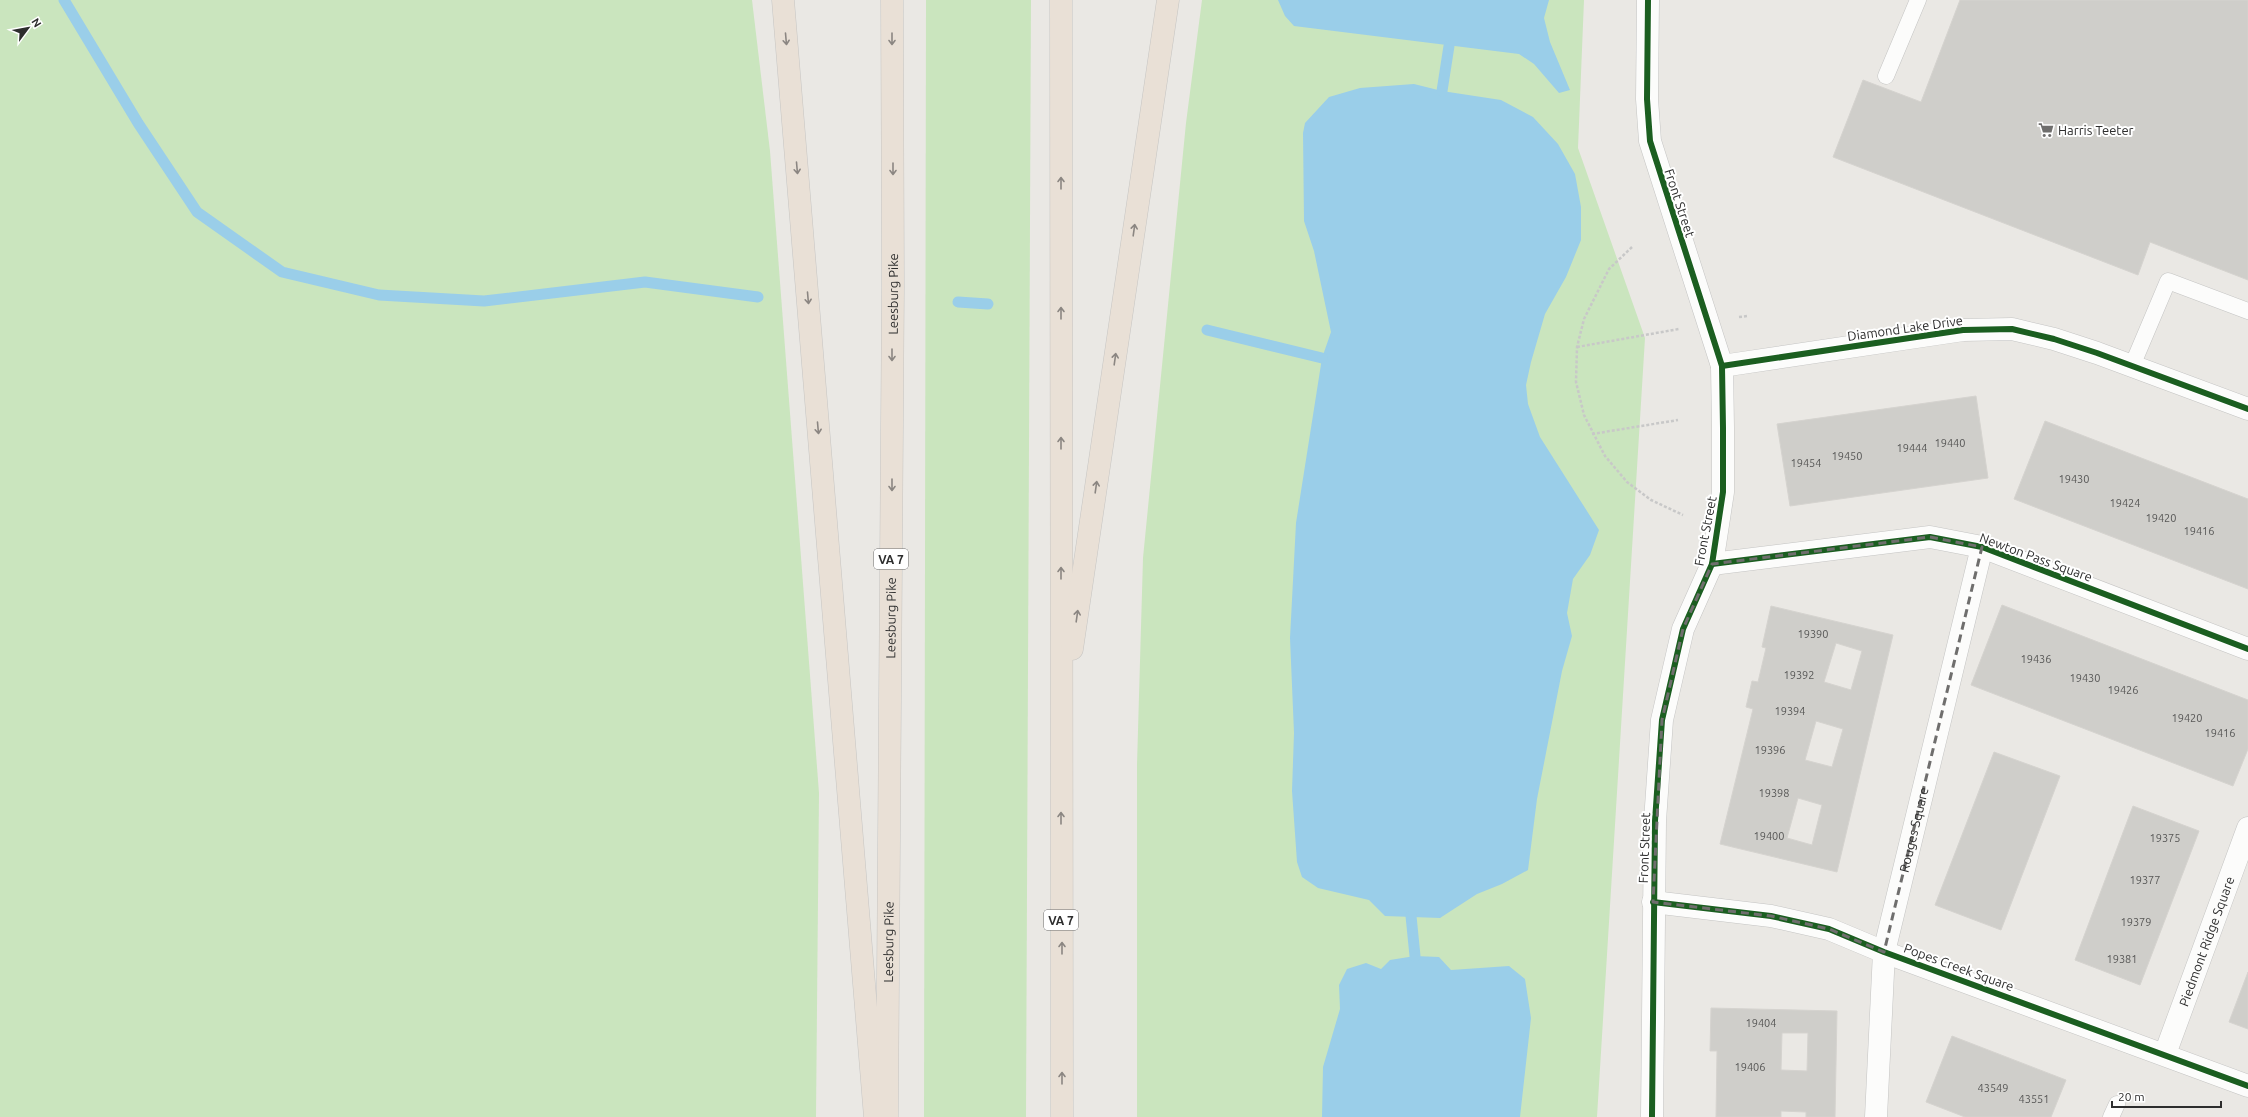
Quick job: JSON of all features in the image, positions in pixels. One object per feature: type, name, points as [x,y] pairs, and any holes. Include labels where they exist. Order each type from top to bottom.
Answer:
[{"type":"highway","points":[[783,0],[875,1117]]},
{"type":"highway","name":"Leesburg Pike","points":[[887,1117],[893,295],[892,0]]},
{"type":"highway","name":"VA 7","points":[[1061,0],[1062,1117]]},
{"type":"highway","points":[[1061,724],[1168,0]]},
{"type":"street","name":"Front Street","points":[[1648,0],[1647,99],[1650,141],[1722,366],[1723,492],[1712,564],[1683,629],[1662,720],[1656,821],[1652,1117]]},
{"type":"street","name":"Diamond Lake Drive","points":[[1722,366],[1963,330],[2012,330],[2054,339],[2248,409]]},
{"type":"street","name":"Newton Pass Square","points":[[1712,564],[1930,538],[1982,547],[2248,649]]},
{"type":"street","name":"Rouges Square","points":[[1876,1117],[1884,952],[1982,547]]},
{"type":"street","name":"Piedmont Ridge Square","points":[[2165,1054],[2248,828]]},
{"type":"street","name":"Popes Creek Square","points":[[1654,902],[1771,916],[1829,929],[1884,952],[2165,1054],[2248,1086]]},
{"type":"lane","points":[[1886,76],[1918,0]]},
{"type":"lane","points":[[2132,366],[2168,280],[2248,311]]},
{"type":"path","points":[[1632,247],[1609,269],[1584,320],[1577,347],[1576,382],[1584,415],[1592,434],[1605,456],[1627,482],[1651,500],[1683,515]]},
{"type":"path","points":[[1577,347],[1662,333],[1708,322],[1748,316]]},
{"type":"path","points":[[1592,434],[1678,420]]},
{"type":"highlighted area","points":[[1930,537],[1982,547],[1884,952],[1829,929],[1771,916],[1653,902],[1662,720],[1683,629],[1712,564]]},
{"type":"green space","points":[[0,0],[752,0],[770,151],[819,793],[816,1117],[0,1117]]},
{"type":"green space","points":[[926,0],[1031,0],[1026,1117],[924,1117]]},
{"type":"green space","points":[[1202,0],[1584,0],[1578,148],[1645,338],[1597,1117],[1137,1117],[1137,765],[1143,558],[1186,123]]},
{"type":"water","points":[[1278,0],[1549,0],[1544,18],[1550,42],[1570,90],[1559,93],[1534,64],[1519,54],[1294,26],[1285,16]]},
{"type":"water","points":[[1414,84],[1442,91],[1501,100],[1533,117],[1558,144],[1575,174],[1581,207],[1581,240],[1566,277],[1545,314],[1526,385],[1528,404],[1540,437],[1599,530],[1590,555],[1573,579],[1567,613],[1572,636],[1562,671],[1537,799],[1528,870],[1502,884],[1477,894],[1440,918],[1385,916],[1369,900],[1318,888],[1302,877],[1297,862],[1292,791],[1294,733],[1290,638],[1296,523],[1322,358],[1331,332],[1314,251],[1304,221],[1303,133],[1305,123],[1329,97],[1360,88]]},
{"type":"water","points":[[1415,956],[1439,957],[1451,970],[1509,966],[1525,979],[1531,1018],[1520,1117],[1322,1117],[1323,1067],[1340,1009],[1339,985],[1347,969],[1366,963],[1381,969],[1390,960]]},
{"type":"building","name":"Harris Teeter","points":[[1960,0],[2248,0],[2248,280],[2150,242],[2138,275],[1833,157],[1863,80],[1921,102]]},
{"type":"building","points":[[1976,396],[1988,478],[1790,506],[1777,424]]},
{"type":"building","points":[[2045,421],[2248,499],[2248,589],[2014,499]]},
{"type":"building","points":[[2002,605],[2248,700],[2248,749],[2233,786],[1971,685]]},
{"type":"building","points":[[1771,606],[1893,635],[1837,872],[1720,844],[1753,709],[1746,707],[1752,681],[1758,682],[1766,648],[1762,647]],"holes":[[[1836,643],[1862,651],[1851,690],[1824,682]],[[1816,721],[1843,729],[1832,767],[1805,760]],[[1798,798],[1822,805],[1812,845],[1787,838]]]},
{"type":"building","points":[[1994,752],[2060,776],[2001,930],[1935,905]]},
{"type":"building","points":[[2133,806],[2199,831],[2140,985],[2075,960]]},
{"type":"building","points":[[2248,972],[2248,1029],[2229,1022]]},
{"type":"building","points":[[1711,1008],[1837,1011],[1835,1117],[1806,1117],[1806,1112],[1781,1111],[1781,1117],[1716,1117],[1717,1051],[1710,1051]],"holes":[[[1782,1033],[1808,1033],[1807,1071],[1781,1070]]]},
{"type":"building","points":[[1952,1036],[2066,1080],[2051,1117],[1965,1117],[1926,1102]]},
{"type":"waterway","points":[[64,0],[138,123],[197,212],[282,272],[379,295],[484,301],[645,282],[758,297]]},
{"type":"waterway","points":[[1442,91],[1449,46]]},
{"type":"waterway","points":[[958,302],[988,304]]},
{"type":"waterway","points":[[1207,330],[1322,358]]},
{"type":"waterway","points":[[1411,916],[1415,956]]},
{"type":"cycle path","points":[[1648,0],[1647,99],[1650,141],[1722,366],[1723,428],[1723,492],[1712,564],[1683,629],[1662,720],[1655,821],[1652,1117]]},
{"type":"cycle path","points":[[1722,366],[1963,330],[2012,329],[2054,339],[2097,353],[2248,409]]},
{"type":"cycle path","points":[[1712,564],[1930,537],[1982,547],[2248,649]]},
{"type":"cycle path","points":[[1653,902],[1771,916],[1829,929],[1884,952],[2248,1086]]},
{"type":"place","name":"Harris Teeter","points":[[2046,130]]}]
